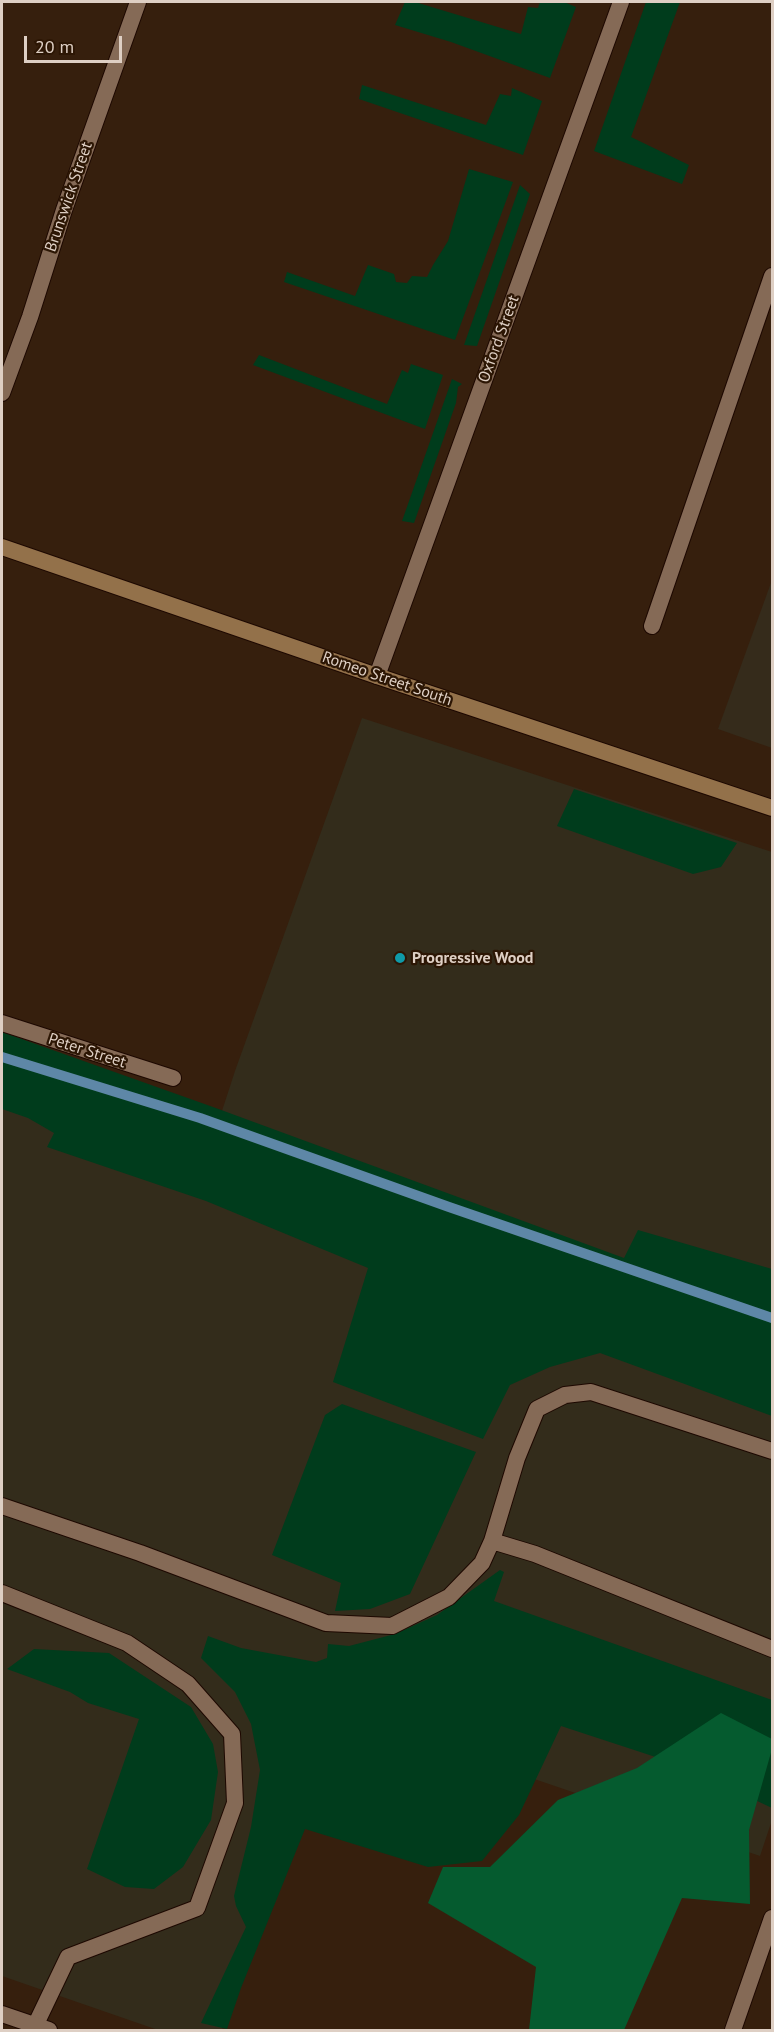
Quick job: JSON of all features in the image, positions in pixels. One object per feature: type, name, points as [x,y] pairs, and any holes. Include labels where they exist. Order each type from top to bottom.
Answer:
[{"type":"main road","name":"Romeo Street South","points":[[2,547],[772,808]]},
{"type":"street","name":"Brunswick Street","points":[[2,393],[138,2]]},
{"type":"street","name":"Oxford Street","points":[[377,676],[621,2]]},
{"type":"street","points":[[652,626],[772,276]]},
{"type":"street","name":"Peter Street","points":[[2,1023],[173,1078]]},
{"type":"street","points":[[2,1506],[140,1553],[326,1623],[392,1626],[449,1597],[482,1563],[492,1540],[517,1458],[537,1409],[565,1395],[591,1392],[772,1451]]},
{"type":"street","points":[[492,1540],[535,1554],[772,1649]]},
{"type":"street","points":[[2,1593],[127,1643],[188,1684],[232,1734],[235,1803],[196,1908],[68,1957],[42,2028],[2,2014]]},
{"type":"street","points":[[733,2031],[772,1918]]},
{"type":"shaded area","points":[[772,580],[772,748],[718,729]]},
{"type":"shaded area","points":[[362,718],[772,852],[772,1820],[760,1856],[338,1712],[222,2030],[158,2030],[2,1976],[2,1092],[206,1160],[235,1071]]},
{"type":"green space","points":[[405,2],[415,2],[521,34],[528,7],[538,8],[540,2],[564,2],[576,7],[550,78],[451,42],[395,25]]},
{"type":"green space","points":[[646,2],[680,2],[631,137],[689,165],[682,184],[594,151]]},
{"type":"green space","points":[[362,85],[486,125],[500,94],[511,96],[512,88],[542,101],[523,155],[359,99]]},
{"type":"green space","points":[[469,169],[513,182],[455,340],[284,282],[287,272],[355,296],[368,265],[394,274],[396,282],[407,283],[412,276],[427,277],[448,241]]},
{"type":"green space","points":[[520,185],[530,194],[477,346],[464,345]]},
{"type":"green space","points":[[259,355],[387,404],[402,370],[408,373],[411,364],[443,375],[425,429],[253,365]]},
{"type":"green space","points":[[452,379],[462,384],[458,387],[456,403],[414,523],[402,521]]},
{"type":"green space","points":[[574,789],[737,843],[721,867],[693,874],[557,826]]},
{"type":"green space","points":[[2,1032],[624,1258],[638,1230],[772,1269],[772,1416],[600,1353],[550,1367],[510,1385],[483,1439],[333,1382],[368,1268],[206,1201],[47,1147],[54,1133],[28,1118],[2,1109]]},
{"type":"green space","points":[[342,1404],[476,1452],[410,1594],[370,1609],[335,1611],[341,1583],[272,1555],[325,1415]]},
{"type":"green space","points":[[500,1570],[504,1572],[494,1601],[772,1700],[772,1808],[683,1766],[561,1726],[519,1815],[482,1861],[428,1867],[305,1829],[241,1988],[227,2029],[201,2023],[246,1927],[234,1896],[251,1827],[260,1770],[251,1724],[235,1692],[201,1658],[208,1636],[241,1648],[316,1662],[327,1658],[328,1644],[349,1646],[395,1634],[437,1615]]},
{"type":"green space","points":[[34,1649],[109,1653],[191,1707],[213,1744],[218,1772],[211,1820],[183,1867],[154,1889],[125,1887],[87,1869],[139,1719],[88,1703],[70,1692],[7,1669]]},
{"type":"green space","points":[[721,1713],[772,1739],[772,1749],[749,1830],[750,1904],[682,1898],[624,2030],[529,2030],[536,1967],[428,1903],[443,1867],[490,1867],[558,1800],[637,1768]]},
{"type":"waterway","points":[[2,1057],[200,1118],[449,1207],[772,1318]]},
{"type":"place","name":"Progressive Wood","points":[[400,958]]}]
